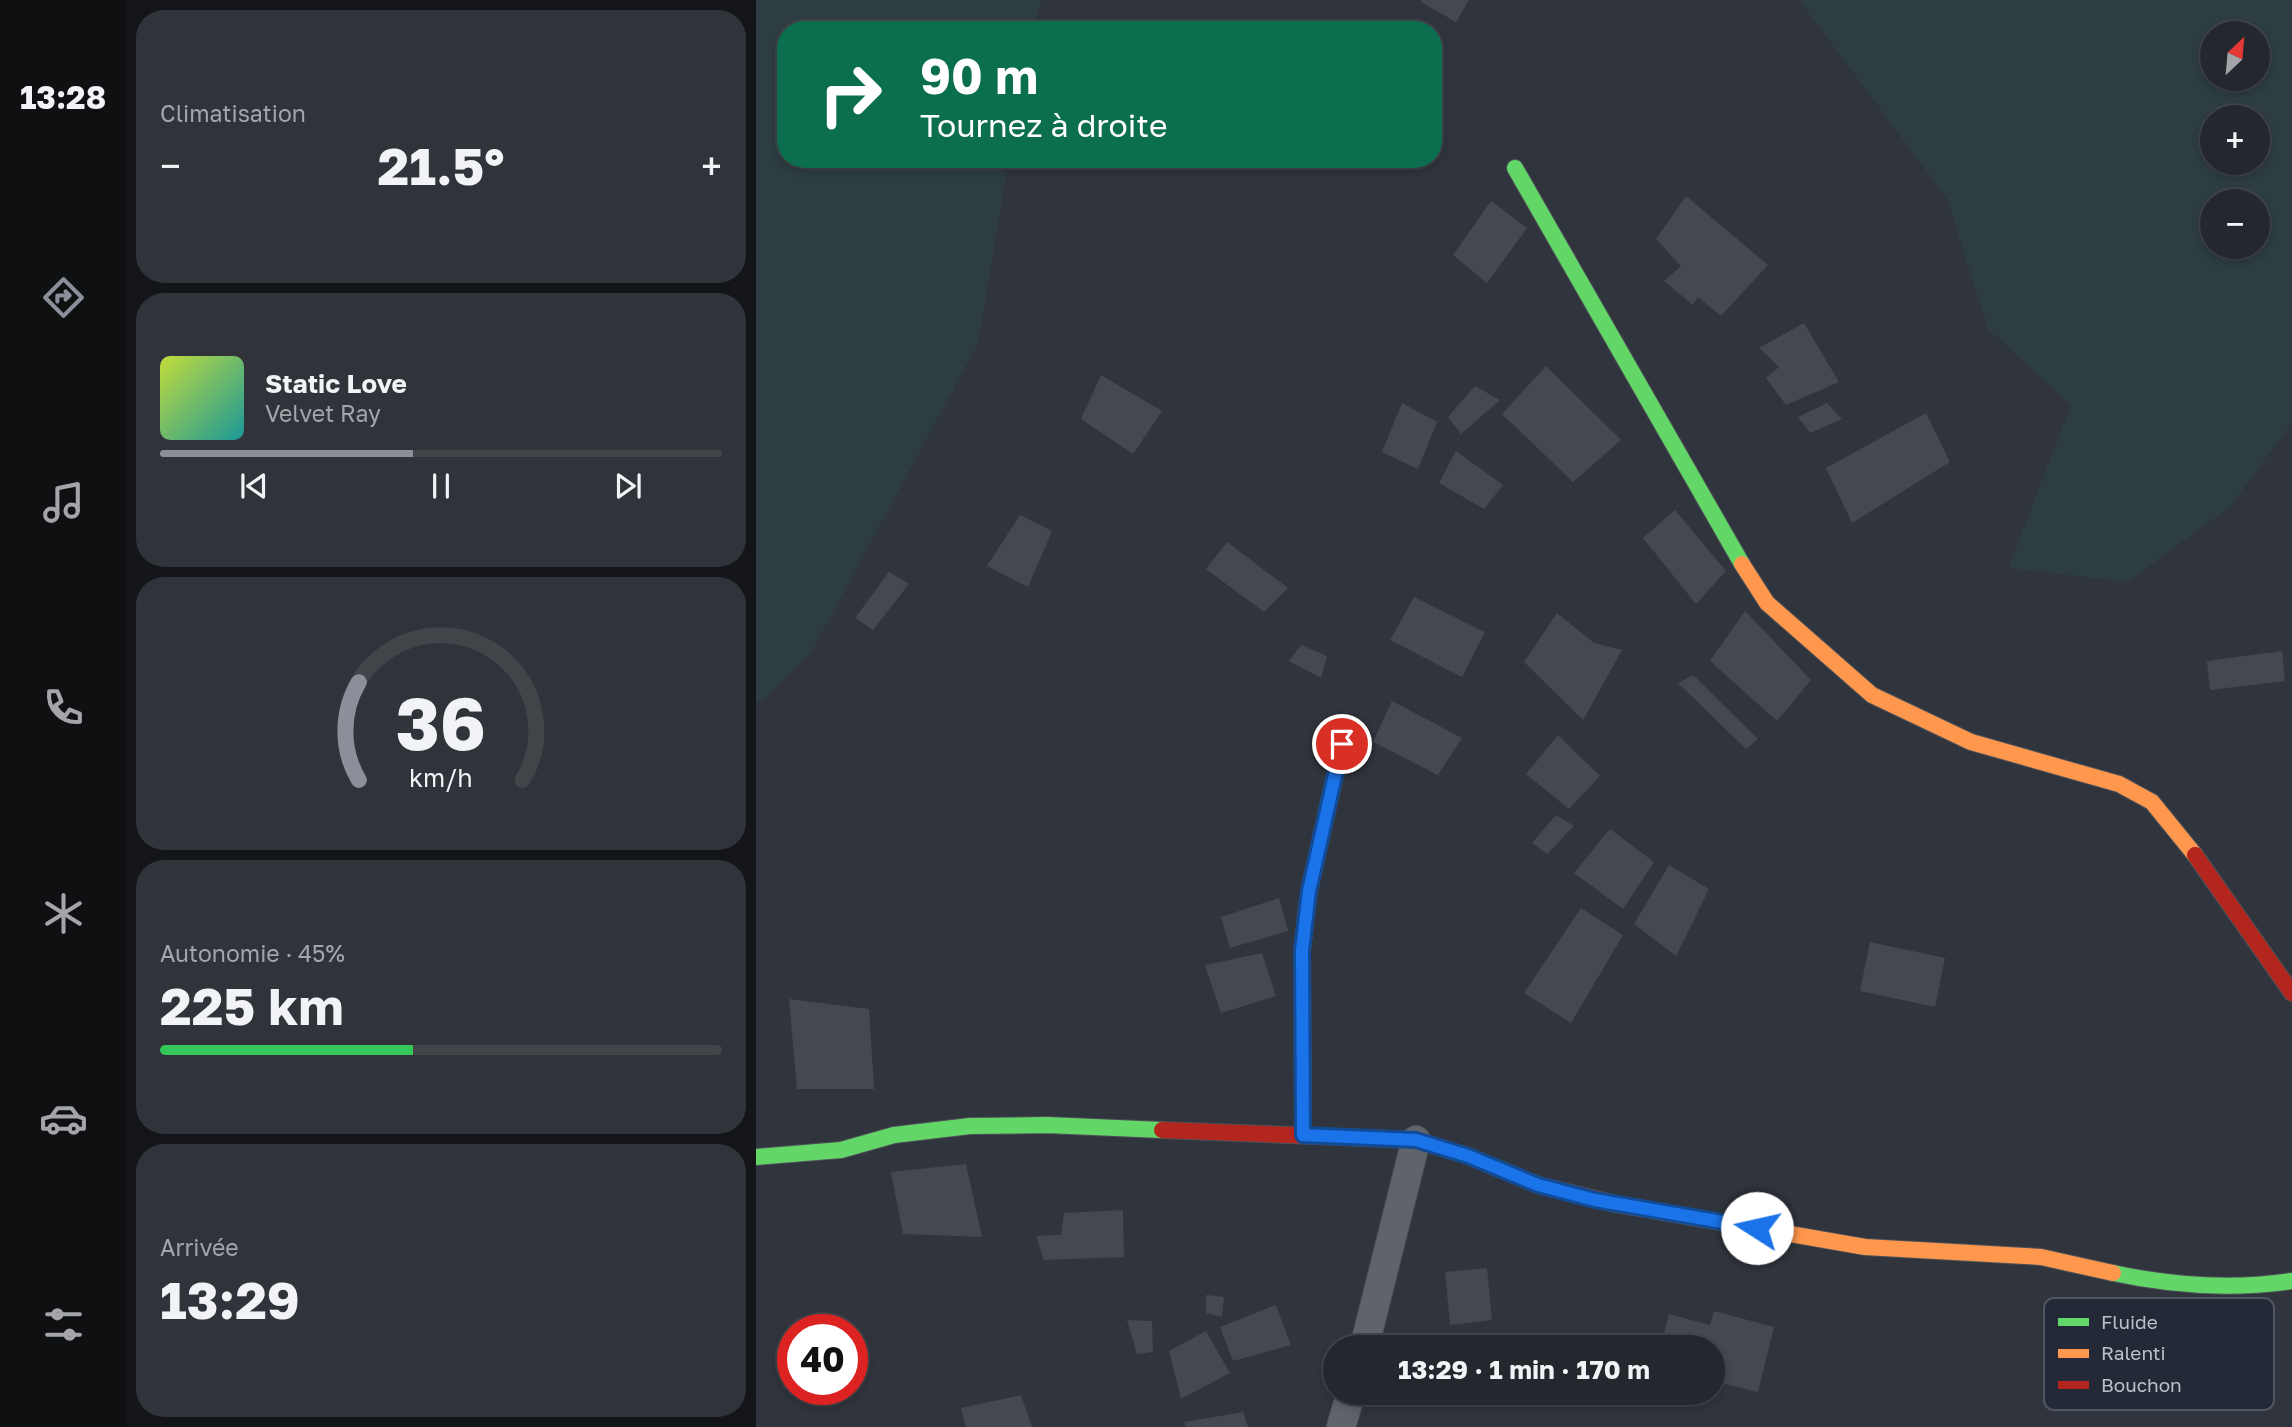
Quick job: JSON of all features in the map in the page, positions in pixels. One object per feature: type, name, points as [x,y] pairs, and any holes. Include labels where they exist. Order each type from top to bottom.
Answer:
[{"type":"street","points":[[1515,168],[1715,520],[1766,603],[1872,695],[1971,741],[2119,785],[2152,802],[2181,835],[2292,993]]},
{"type":"street","points":[[1303,1135],[1302,950],[1309,891],[1342,744]]},
{"type":"street","points":[[756,1157],[841,1150],[894,1135],[970,1126],[1047,1125],[1416,1140],[1468,1156],[1538,1185],[1595,1200],[1865,1247],[1978,1251],[2041,1257],[2168,1285],[2253,1287],[2292,1281]]},
{"type":"street","points":[[1367,1335],[1416,1140]]},
{"type":"street","points":[[1341,1427],[1347,1405]]},
{"type":"shaded area","points":[[756,0],[1042,0],[1034,21],[777,21],[777,168],[1007,168],[978,344],[812,651],[767,697],[756,703]]},
{"type":"shaded area","points":[[1799,0],[2292,0],[2292,423],[2231,506],[2128,582],[2008,568],[2071,405],[1988,329],[1947,199]]},
{"type":"building","points":[[1469,0],[1456,22],[1421,2]]},
{"type":"building","points":[[1686,196],[1768,265],[1721,316],[1698,297],[1693,305],[1664,281],[1681,266],[1656,239]]},
{"type":"building","points":[[1491,201],[1527,228],[1487,283],[1453,255]]},
{"type":"building","points":[[1804,323],[1839,382],[1786,405],[1766,378],[1779,367],[1759,348]]},
{"type":"building","points":[[1546,366],[1621,440],[1573,482],[1502,414]]},
{"type":"building","points":[[1101,375],[1162,411],[1133,454],[1081,419]]},
{"type":"building","points":[[1475,386],[1500,400],[1461,434],[1448,417]]},
{"type":"building","points":[[1402,403],[1437,422],[1418,469],[1382,452]]},
{"type":"building","points":[[1827,403],[1842,419],[1810,433],[1798,417]]},
{"type":"building","points":[[1926,413],[1950,462],[1852,523],[1826,468]]},
{"type":"building","points":[[1456,451],[1503,485],[1484,509],[1439,483]]},
{"type":"building","points":[[1675,510],[1726,571],[1696,604],[1643,538]]},
{"type":"building","points":[[1020,515],[1052,531],[1028,587],[987,566]]},
{"type":"building","points":[[1227,542],[1288,588],[1264,612],[1206,569]]},
{"type":"building","points":[[889,572],[909,584],[873,630],[855,618]]},
{"type":"building","points":[[1414,597],[1485,632],[1462,677],[1390,640]]},
{"type":"building","points":[[1745,611],[1811,680],[1777,721],[1710,661]]},
{"type":"building","points":[[1557,613],[1594,643],[1622,650],[1583,720],[1524,662]]},
{"type":"building","points":[[1301,645],[1327,656],[1321,678],[1289,661]]},
{"type":"building","points":[[2282,651],[2285,681],[2210,690],[2207,661]]},
{"type":"building","points":[[1693,675],[1758,739],[1746,749],[1678,683]]},
{"type":"building","points":[[1392,701],[1462,738],[1438,775],[1373,742]]},
{"type":"building","points":[[1558,735],[1600,776],[1569,809],[1526,774]]},
{"type":"building","points":[[1556,815],[1574,826],[1547,854],[1532,843]]},
{"type":"building","points":[[1610,829],[1654,862],[1623,909],[1574,873]]},
{"type":"building","points":[[1669,865],[1709,889],[1676,956],[1634,924]]},
{"type":"building","points":[[1279,898],[1288,931],[1230,948],[1221,917]]},
{"type":"building","points":[[1581,908],[1623,935],[1571,1023],[1524,993]]},
{"type":"building","points":[[1870,942],[1945,958],[1935,1007],[1860,991]]},
{"type":"building","points":[[1262,953],[1276,996],[1221,1013],[1205,965]]},
{"type":"building","points":[[789,999],[869,1009],[874,1089],[797,1089]]},
{"type":"building","points":[[966,1164],[982,1237],[903,1234],[891,1172]]},
{"type":"building","points":[[1123,1210],[1124,1257],[1044,1260],[1036,1236],[1061,1235],[1064,1213]]},
{"type":"building","points":[[1487,1268],[1492,1320],[1450,1325],[1445,1272]]},
{"type":"building","points":[[1206,1295],[1224,1297],[1222,1317],[1206,1313]]},
{"type":"building","points":[[1276,1305],[1291,1345],[1233,1361],[1220,1327]]},
{"type":"building","points":[[1714,1311],[1774,1327],[1758,1392],[1725,1384],[1725,1335],[1663,1335],[1669,1314],[1710,1325]]},
{"type":"building","points":[[1127,1320],[1152,1321],[1153,1352],[1137,1354]]},
{"type":"building","points":[[1206,1331],[1230,1373],[1181,1399],[1169,1351]]},
{"type":"building","points":[[1021,1395],[1032,1427],[966,1427],[961,1408]]},
{"type":"building","points":[[1243,1412],[1248,1427],[1186,1427],[1184,1422]]},
{"type":"traffic: fast","points":[[1515,168],[1742,564]]},
{"type":"traffic: fast","points":[[756,1157],[841,1150],[894,1135],[970,1126],[1047,1125],[1162,1130]]},
{"type":"traffic: fast","points":[[2113,1273],[2158,1281],[2224,1286],[2292,1281]]},
{"type":"traffic: slow","points":[[1742,564],[1767,603],[1872,695],[1971,742],[2119,784],[2152,802],[2195,855]]},
{"type":"traffic: slow","points":[[1616,1204],[1865,1247],[2041,1257],[2113,1273]]},
{"type":"traffic: jam","points":[[1303,1135],[1302,950],[1309,891],[1342,744]]},
{"type":"traffic: jam","points":[[2195,855],[2292,993]]},
{"type":"traffic: jam","points":[[1162,1130],[1416,1140],[1468,1156],[1538,1185],[1616,1204]]},
{"type":"route","points":[[1342,744],[1309,891],[1302,950],[1303,1135],[1416,1140],[1468,1156],[1538,1185],[1595,1200],[1757,1228]]}]
